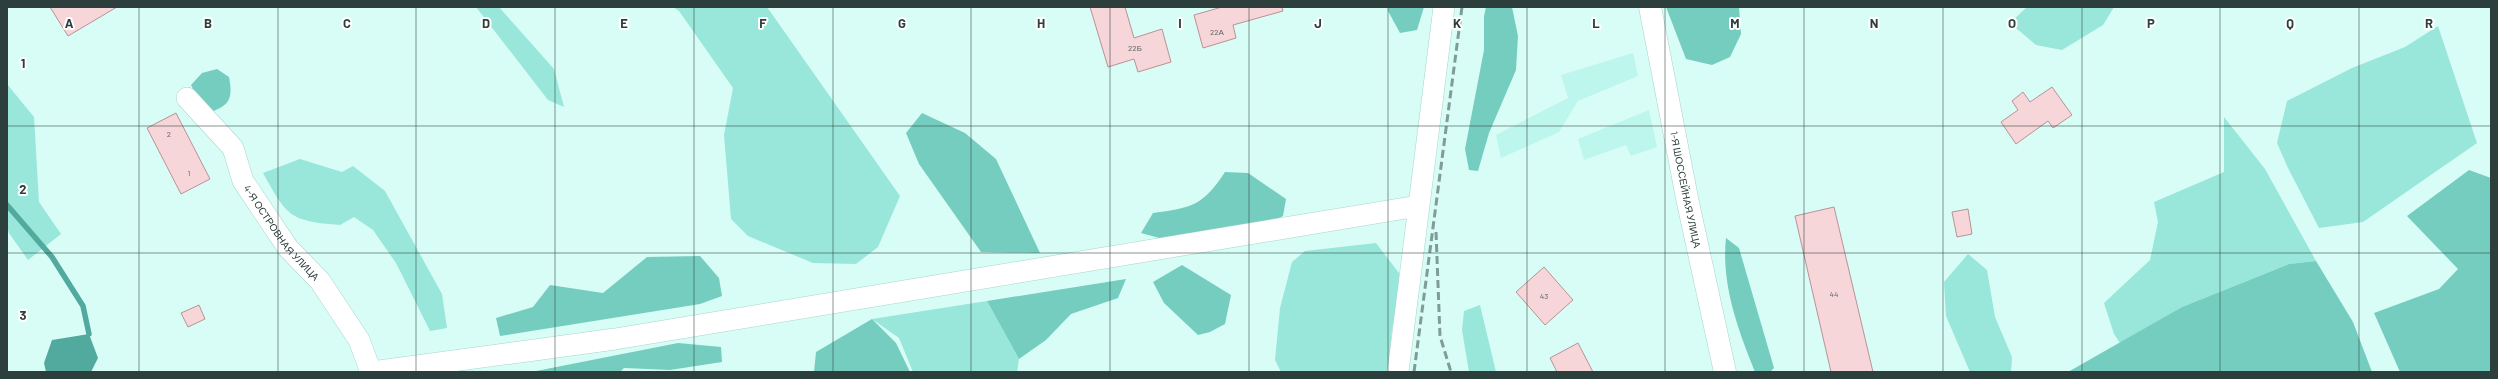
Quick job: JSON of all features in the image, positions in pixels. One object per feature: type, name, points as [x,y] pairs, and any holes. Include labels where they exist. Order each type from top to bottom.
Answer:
[{"type":"street","points":[[1398,372],[1444,7]]},
{"type":"street","name":"1-Я ШОССЕЙНАЯ УЛИЦА","points":[[1650,7],[1688,203],[1725,372]]},
{"type":"street","name":"4-Я ОСТРОВНАЯ УЛИЦА","points":[[186,98],[234,148],[243,181],[288,248],[320,281],[359,340],[372,372]]},
{"type":"street","points":[[372,372],[615,339],[1418,206]]},
{"type":"shaded area","points":[[476,7],[499,7],[554,69],[564,107],[548,100]]},
{"type":"shaded area","points":[[673,7],[767,7],[900,196],[878,247],[856,264],[813,263],[748,236],[731,219],[724,135],[733,88],[679,11]]},
{"type":"shaded area","points":[[1388,7],[1424,7],[1417,30],[1400,33],[1388,11]]},
{"type":"shaded area","points":[[1486,7],[1512,7],[1518,36],[1516,70],[1489,133],[1478,171],[1469,170],[1465,149],[1484,50],[1484,16]]},
{"type":"shaded area","points":[[1666,7],[1739,7],[1741,34],[1730,57],[1712,65],[1686,59]]},
{"type":"shaded area","points":[[2027,7],[2114,7],[2103,25],[2062,50],[2036,45],[2010,23]]},
{"type":"shaded area","points":[[2438,26],[2477,143],[2363,222],[2319,228],[2288,168],[2277,143],[2287,101],[2352,68],[2405,47]]},
{"type":"shaded area","points":[[1633,53],[1638,76],[1578,101],[1559,132],[1501,158],[1496,135],[1568,98],[1561,75]]},
{"type":"shaded area","points":[[217,69],[229,77],[231,90],[229,100],[222,107],[211,112],[196,95],[191,85],[202,73]]},
{"type":"shaded area","points":[[7,84],[34,117],[39,202],[61,234],[28,260],[9,233],[7,227]]},
{"type":"shaded area","points":[[1649,110],[1657,147],[1631,156],[1626,145],[1584,160],[1578,139]]},
{"type":"shaded area","points":[[922,113],[965,133],[996,159],[1040,253],[981,252],[919,164],[906,133]]},
{"type":"shaded area","points":[[2224,117],[2265,169],[2316,261],[2289,264],[2182,307],[2120,343],[2114,334],[2104,303],[2150,260],[2158,222],[2154,202],[2224,172]]},
{"type":"shaded area","points":[[300,159],[342,172],[353,166],[385,191],[442,294],[447,328],[430,331],[396,263],[373,230],[354,217],[340,225],[323,223],[300,218],[291,214],[284,207],[263,173]]},
{"type":"shaded area","points":[[2469,170],[2491,178],[2491,372],[2400,372],[2374,313],[2439,289],[2458,269],[2407,216]]},
{"type":"shaded area","points":[[1225,172],[1248,173],[1286,199],[1283,216],[1264,226],[1163,239],[1141,233],[1153,213],[1187,207],[1203,199]]},
{"type":"shaded area","points":[[1726,238],[1739,248],[1774,368],[1770,372],[1755,372],[1737,323],[1728,290],[1725,255]]},
{"type":"shaded area","points":[[1376,243],[1402,277],[1392,329],[1388,372],[1281,372],[1275,360],[1280,308],[1292,262],[1305,251]]},
{"type":"shaded area","points":[[1968,254],[1987,270],[1995,317],[2012,357],[2011,372],[1970,372],[1946,316],[1944,282]]},
{"type":"shaded area","points":[[700,256],[719,278],[722,296],[700,304],[500,336],[496,318],[533,307],[550,285],[603,293],[647,257]]},
{"type":"shaded area","points":[[2316,261],[2353,322],[2372,372],[2068,372],[2182,307],[2289,264]]},
{"type":"shaded area","points":[[1182,265],[1231,295],[1225,324],[1210,332],[1198,335],[1164,303],[1153,282]]},
{"type":"shaded area","points":[[1126,279],[1118,298],[1071,314],[1046,340],[1019,359],[987,301]]},
{"type":"shaded area","points":[[987,301],[1019,359],[1017,372],[913,372],[899,338],[872,319]]},
{"type":"shaded area","points":[[1480,305],[1496,372],[1469,372],[1462,330],[1464,311]]},
{"type":"shaded area","points":[[872,319],[896,343],[910,372],[814,372],[816,352]]},
{"type":"shaded area","points":[[89,334],[98,358],[91,372],[46,372],[44,363],[52,340]]},
{"type":"shaded area","points":[[678,343],[721,347],[722,362],[670,370],[624,368],[620,372],[531,372]]},
{"type":"building","points":[[50,7],[117,7],[68,36]]},
{"type":"building","points":[[1090,7],[1125,7],[1134,38],[1162,29],[1171,62],[1138,72],[1134,59],[1108,67]]},
{"type":"building","points":[[1222,7],[1282,7],[1283,11],[1233,25],[1236,38],[1203,48],[1194,15]]},
{"type":"building","points":[[2052,87],[2072,115],[2053,128],[2048,121],[2016,144],[2001,122],[2018,110],[2012,101],[2023,92],[2030,102]]},
{"type":"building","points":[[176,113],[210,179],[181,194],[147,128]]},
{"type":"building","points":[[1834,207],[1873,372],[1831,372],[1795,216]]},
{"type":"building","points":[[1968,209],[1972,234],[1957,237],[1952,212]]},
{"type":"building","points":[[1544,267],[1573,300],[1545,325],[1516,292]]},
{"type":"building","points":[[199,305],[205,319],[188,327],[181,313]]},
{"type":"building","points":[[1578,343],[1593,372],[1557,372],[1550,358]]},
{"type":"waterway","points":[[7,205],[52,257],[83,306],[89,334]]},
{"type":"railway","points":[[1414,372],[1462,7]]},
{"type":"railway","points":[[1436,232],[1440,336],[1451,372]]}]
